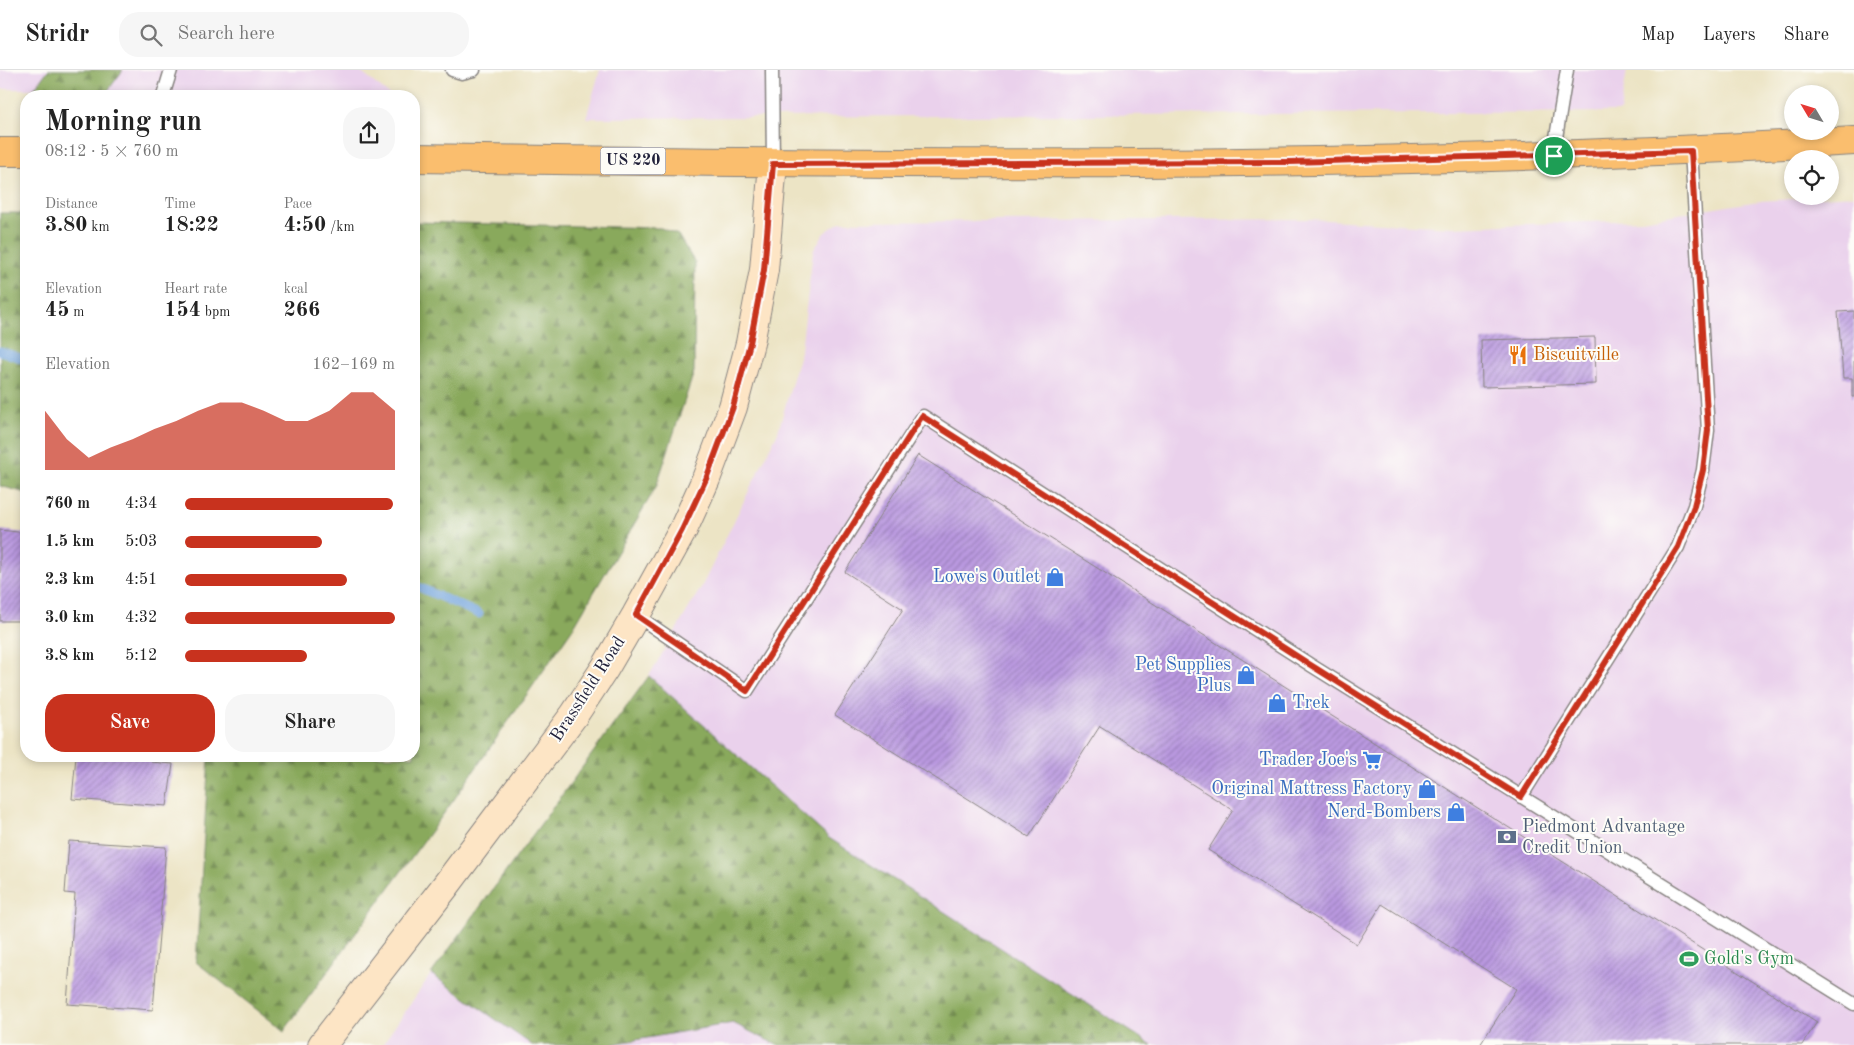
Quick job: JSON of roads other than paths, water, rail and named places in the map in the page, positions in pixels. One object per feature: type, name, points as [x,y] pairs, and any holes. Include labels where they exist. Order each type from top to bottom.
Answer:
[{"type":"main road","name":"US 220","points":[[420,158],[773,164],[1280,162],[1691,151],[1854,141]]},
{"type":"main road","points":[[0,152],[20,152]]},
{"type":"street","name":"Brassfield Road","points":[[322,1045],[444,888],[574,715],[605,668],[636,615],[682,530],[702,487],[733,407],[750,343],[764,270],[773,164]]},
{"type":"lane","points":[[165,90],[170,70]]},
{"type":"lane","points":[[452,70],[462,73],[474,70]]},
{"type":"lane","points":[[772,70],[773,164]]},
{"type":"lane","points":[[1554,156],[1567,70]]},
{"type":"lane","points":[[1521,797],[1678,547],[1694,506],[1703,470],[1708,430],[1691,151]]},
{"type":"lane","points":[[636,615],[747,691],[922,416],[1309,664],[1854,1004]]},
{"type":"waterway","points":[[0,351],[20,358]]},
{"type":"waterway","points":[[420,588],[479,614]]},
{"type":"place","name":"Biscuitville","points":[[1518,355]]},
{"type":"place","name":"Lowe's Outlet","points":[[1055,577]]},
{"type":"place","name":"Pet Supplies Plus","points":[[1246,675]]},
{"type":"place","name":"Trek","points":[[1277,703]]},
{"type":"place","name":"Trader Joe's","points":[[1372,760]]},
{"type":"place","name":"Original Mattress Factory","points":[[1427,789]]},
{"type":"place","name":"Nerd-Bombers","points":[[1456,812]]},
{"type":"place","name":"Piedmont Advantage Credit Union","points":[[1507,837]]},
{"type":"place","name":"Gold's Gym","points":[[1689,959]]}]
